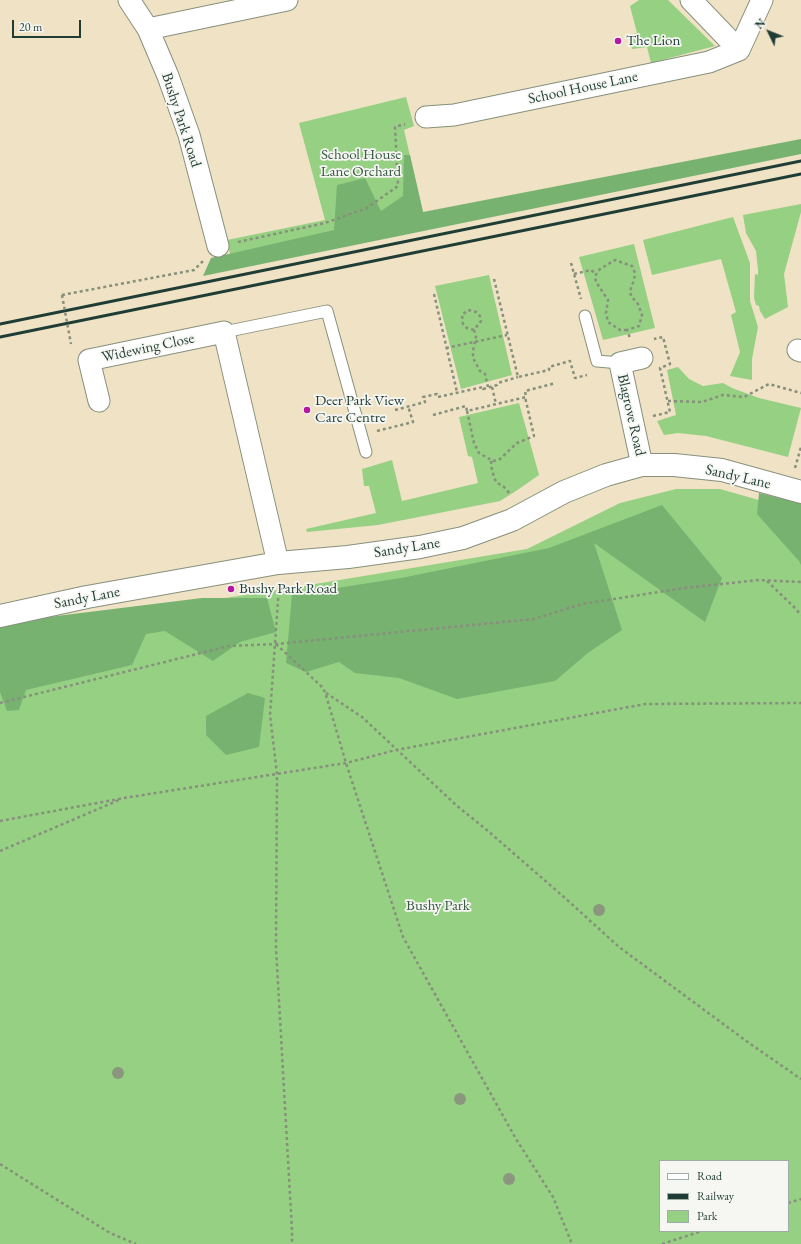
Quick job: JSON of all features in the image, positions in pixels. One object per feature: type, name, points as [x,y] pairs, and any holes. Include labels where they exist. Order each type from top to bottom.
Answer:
[{"type":"main road","name":"Sandy Lane","points":[[0,616],[94,596],[278,563],[348,557],[420,548],[463,538],[512,520],[564,492],[606,474],[642,465],[674,465],[722,470],[801,492]]},
{"type":"street","name":"Bushy Park Road","points":[[129,0],[148,29],[168,76],[189,135],[218,246]]},
{"type":"street","points":[[148,29],[287,0]]},
{"type":"street","points":[[691,0],[739,50],[762,0]]},
{"type":"street","name":"School House Lane","points":[[426,117],[454,115],[709,62],[739,50]]},
{"type":"street","points":[[224,332],[278,563]]},
{"type":"street","name":"Widewing Close","points":[[99,401],[89,360],[224,332]]},
{"type":"street","name":"Blagrove Road","points":[[642,465],[620,363],[646,349]]},
{"type":"lane","points":[[224,332],[327,311],[366,452]]},
{"type":"lane","points":[[585,316],[597,361],[620,363]]},
{"type":"path","points":[[72,344],[62,295],[194,270],[218,246],[325,223],[367,208],[398,186],[395,127],[426,117]]},
{"type":"path","points":[[614,260],[632,266],[635,273],[630,290],[631,296],[638,304],[642,315],[640,326],[628,331],[620,330],[608,322],[606,313],[608,300],[607,296],[596,282],[596,274],[600,269],[614,260]]},
{"type":"path","points":[[571,263],[582,304]]},
{"type":"path","points":[[574,274],[591,270],[596,274]]},
{"type":"path","points":[[494,278],[518,377]]},
{"type":"path","points":[[434,294],[457,392]]},
{"type":"path","points":[[468,310],[476,312],[480,316],[481,321],[474,330],[467,328],[463,324],[462,315],[468,310]]},
{"type":"path","points":[[474,330],[476,337],[474,342],[473,358],[480,371],[485,374],[496,404]]},
{"type":"path","points":[[446,348],[508,334]]},
{"type":"path","points":[[633,422],[670,412],[660,368],[670,364],[663,337],[646,349]]},
{"type":"path","points":[[395,410],[425,402],[423,397],[437,394],[438,396],[483,387],[483,389],[518,377],[549,370],[548,367],[570,360],[575,378],[589,374]]},
{"type":"path","points":[[433,415],[466,406],[474,443],[479,453],[491,461],[494,461],[500,459],[517,443],[534,436],[525,391],[556,383]]},
{"type":"path","points":[[668,401],[702,402],[723,395],[744,397],[769,384],[801,393]]},
{"type":"path","points":[[468,411],[525,397]]},
{"type":"path","points":[[392,427],[412,422],[408,406]]},
{"type":"path","points":[[795,470],[801,447]]},
{"type":"path","points":[[491,461],[492,471],[496,482],[504,487],[514,500]]},
{"type":"path","points":[[0,703],[229,646],[276,644],[534,619],[582,604],[684,588],[758,580],[801,582]]},
{"type":"path","points":[[767,580],[801,615]]},
{"type":"path","points":[[279,590],[270,715],[277,774],[276,948],[292,1244]]},
{"type":"path","points":[[276,644],[326,692],[362,717],[456,805],[559,892],[619,947],[749,1043],[801,1078]]},
{"type":"path","points":[[326,692],[346,763],[403,937],[516,1139],[553,1197],[572,1244]]},
{"type":"path","points":[[0,821],[124,798],[346,763],[396,750],[646,704],[801,703]]},
{"type":"path","points":[[0,851],[124,798]]},
{"type":"path","points":[[0,1164],[110,1233],[136,1244]]},
{"type":"path","points":[[789,1203],[801,1198]]},
{"type":"path","points":[[662,1244],[699,1232]]},
{"type":"green space","points":[[639,0],[668,0],[715,46],[651,63],[647,47],[632,49],[630,35],[637,33],[630,6]]},
{"type":"green space","name":"School House Lane Orchard","points":[[406,97],[414,126],[404,130],[423,212],[230,254],[227,240],[325,220],[299,123]]},
{"type":"green space","points":[[801,139],[801,154],[203,276],[211,258],[334,230],[337,185],[365,178],[381,211],[403,196],[404,155],[410,155],[423,212]]},
{"type":"green space","points":[[801,204],[801,212],[784,274],[788,307],[765,319],[759,306],[756,305],[754,298],[755,274],[758,275],[756,251],[746,233],[743,215]]},
{"type":"green space","points":[[733,217],[750,263],[750,301],[758,327],[752,359],[752,380],[730,376],[740,352],[731,315],[736,312],[721,259],[652,275],[643,240]]},
{"type":"green space","points":[[634,244],[655,328],[603,340],[579,257]]},
{"type":"green space","points":[[489,275],[512,375],[461,389],[435,286]]},
{"type":"green space","points":[[678,367],[689,379],[703,386],[723,383],[759,398],[801,408],[788,457],[706,436],[678,433],[664,435],[657,421],[676,415],[667,370]]},
{"type":"green space","points":[[519,403],[539,475],[500,501],[378,525],[307,532],[306,529],[376,513],[369,486],[364,486],[362,469],[392,460],[402,501],[478,483],[472,457],[468,456],[459,417]]},
{"type":"green space","name":"Bushy Park","points":[[676,489],[720,489],[801,512],[801,1244],[0,1244],[0,636],[137,611],[279,590],[527,549],[620,503]]},
{"type":"green space","points":[[759,493],[801,503],[801,565],[757,514]]},
{"type":"green space","points":[[662,505],[722,578],[705,622],[594,543],[622,630],[589,652],[555,681],[457,699],[399,678],[355,673],[339,662],[306,672],[286,663],[292,595],[401,578],[549,548]]},
{"type":"green space","points":[[202,598],[267,598],[276,632],[240,642],[213,661],[165,631],[146,634],[132,665],[26,690],[19,710],[7,711],[0,692],[0,623]]},
{"type":"green space","points":[[248,693],[265,698],[259,747],[226,755],[206,735],[206,716]]},
{"type":"railway","points":[[0,324],[801,161]]},
{"type":"railway","points":[[0,337],[801,174]]},
{"type":"place","name":"The Lion","points":[[618,41]]},
{"type":"place","name":"Deer Park View Care Centre","points":[[307,410]]},
{"type":"place","name":"Bushy Park Road","points":[[231,589]]}]
